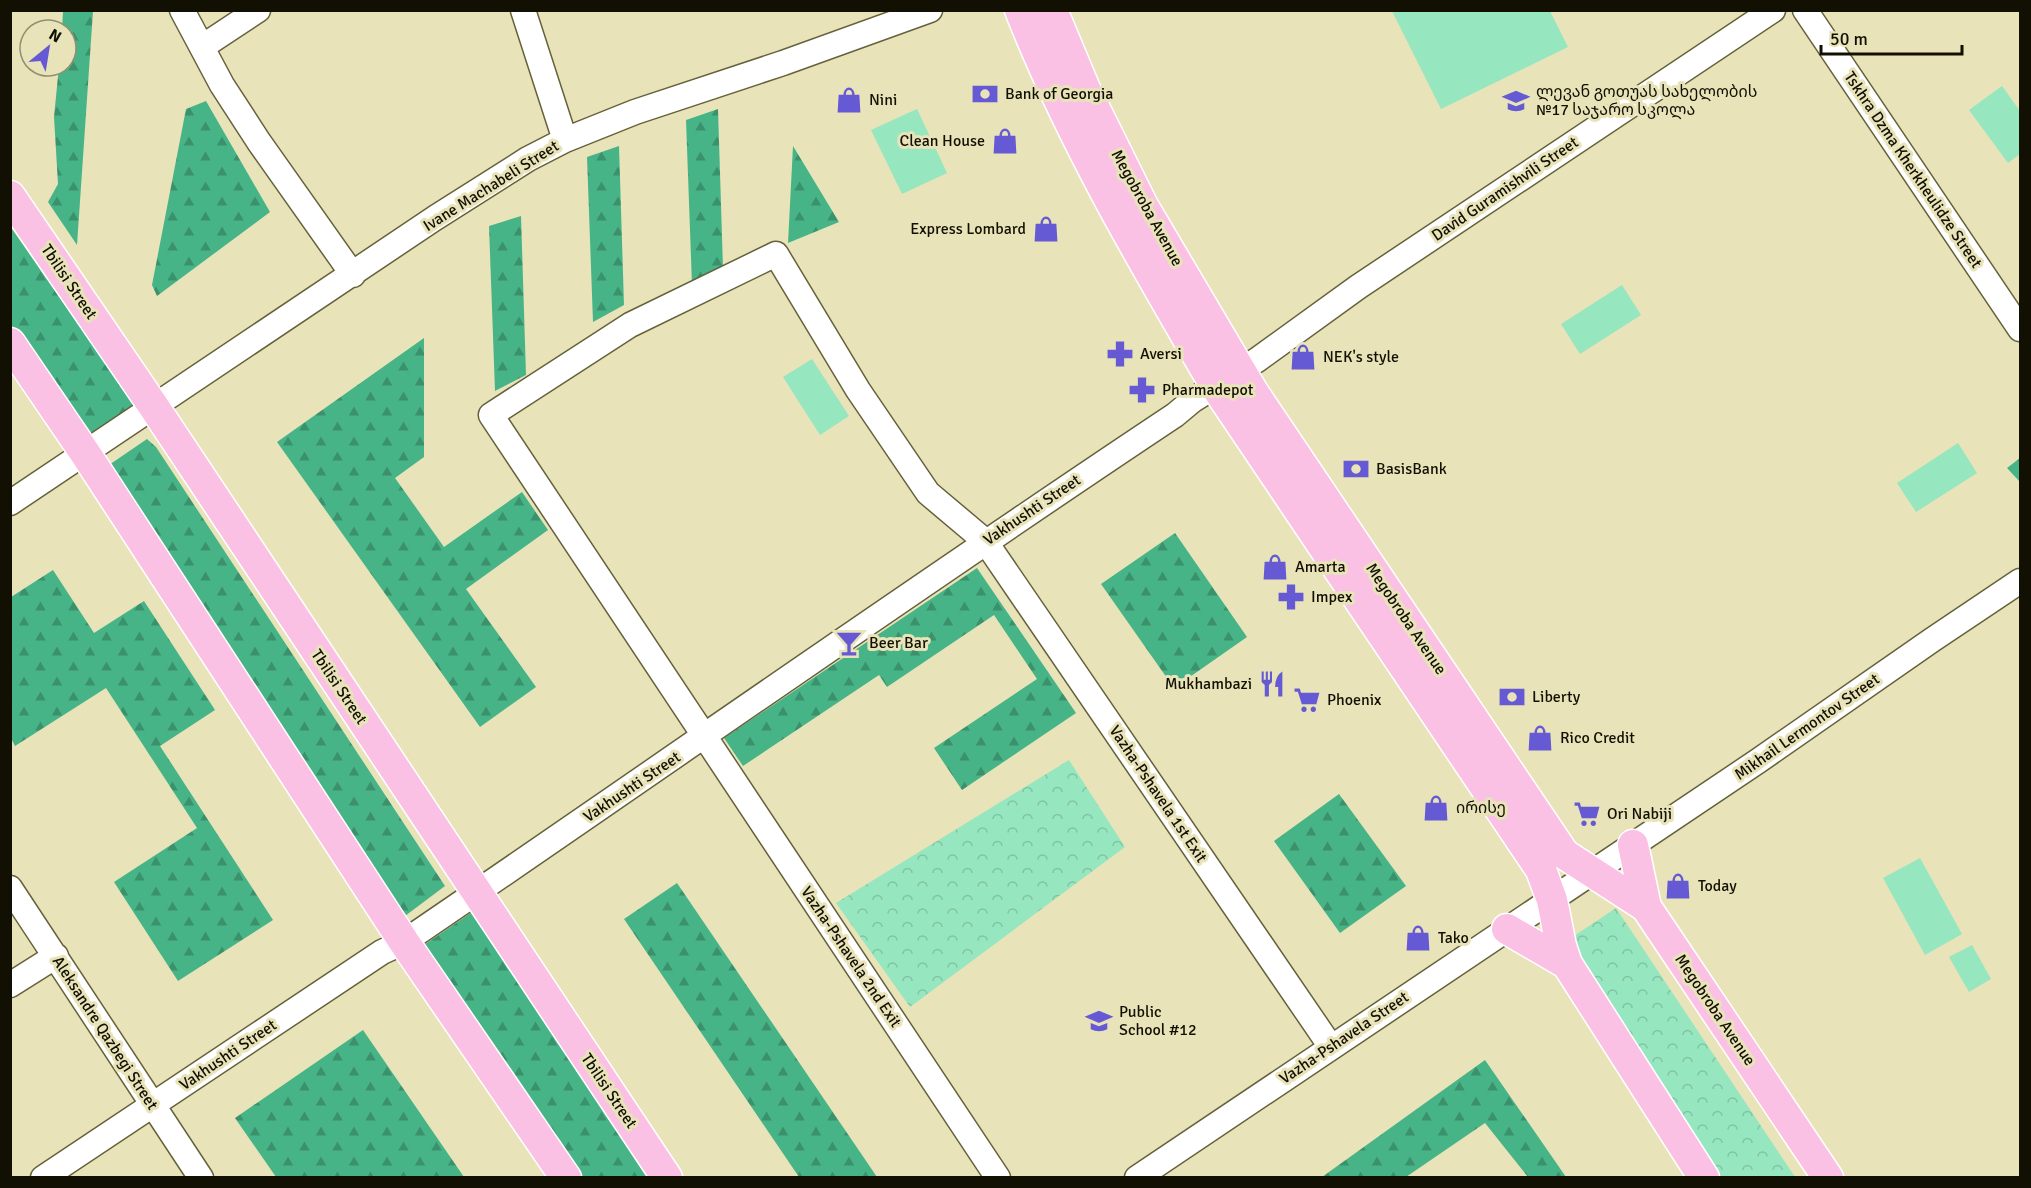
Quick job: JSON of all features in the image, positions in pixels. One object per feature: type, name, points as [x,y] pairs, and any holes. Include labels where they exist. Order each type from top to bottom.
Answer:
[{"type":"main road","name":"Megobroba Avenue","points":[[1020,10],[1048,75],[1109,199],[1186,337],[1228,379],[1564,854],[1646,907],[1828,1178]]},
{"type":"main road","name":"Megobroba Avenue","points":[[1052,10],[1085,88],[1228,379],[1541,870],[1552,900],[1567,964],[1704,1178]]},
{"type":"main road","name":"Tbilisi Street","points":[[10,196],[154,407],[667,1178]]},
{"type":"main road","points":[[10,344],[85,453],[404,942],[566,1178]]},
{"type":"main road","points":[[1633,845],[1646,907]]},
{"type":"main road","points":[[1507,929],[1567,964]]},
{"type":"street","points":[[182,10],[222,85],[352,275]]},
{"type":"street","points":[[202,47],[258,10]]},
{"type":"street","points":[[523,10],[565,140]]},
{"type":"street","name":"Ivane Machabeli Street","points":[[10,503],[435,218],[528,159],[565,140],[635,112],[783,63],[930,10]]},
{"type":"street","name":"David Guramishvili Street","points":[[1228,379],[1358,287],[1773,10]]},
{"type":"street","name":"Tskhra Dzma Kherkheulidze Street","points":[[1805,10],[2020,329]]},
{"type":"street","name":"Vazha-Pshavela 1st Exit","points":[[704,737],[491,415],[630,325],[776,254],[858,390],[928,493],[985,542],[1331,1047]]},
{"type":"street","name":"Vakhushti Street","points":[[43,1178],[382,952],[404,942],[1194,399],[1228,379]]},
{"type":"street","name":"Mikhail Lermontov Street","points":[[1552,900],[2020,581]]},
{"type":"street","name":"Vazha-Pshavela 2nd Exit","points":[[704,737],[998,1178]]},
{"type":"street","name":"Aleksandre Qazbegi Street","points":[[10,888],[201,1178]]},
{"type":"street","name":"Vazha-Pshavela Street","points":[[1137,1178],[1552,900]]},
{"type":"street","points":[[10,985],[56,956]]},
{"type":"green space","points":[[63,11],[93,11],[77,245],[48,202],[58,184],[54,117],[58,78],[78,78],[78,18],[63,18]]},
{"type":"green space","points":[[1392,11],[1550,11],[1568,47],[1441,109]]},
{"type":"green space","points":[[2002,86],[2020,111],[2020,154],[2008,163],[1969,110]]},
{"type":"green space","points":[[206,101],[270,212],[157,296],[152,285],[186,109]]},
{"type":"green space","points":[[718,109],[723,268],[692,285],[686,120]]},
{"type":"green space","points":[[917,109],[947,173],[902,194],[871,130]]},
{"type":"green space","points":[[619,146],[624,305],[593,322],[587,157]]},
{"type":"green space","points":[[793,146],[839,222],[788,243]]},
{"type":"green space","points":[[521,216],[526,375],[495,391],[489,226]]},
{"type":"green space","points":[[10,226],[137,408],[88,443],[11,328]]},
{"type":"green space","points":[[1622,285],[1641,315],[1580,354],[1561,324]]},
{"type":"green space","points":[[424,338],[424,457],[395,478],[444,547],[522,492],[548,530],[466,589],[536,687],[480,727],[277,442]]},
{"type":"green space","points":[[812,359],[849,416],[820,435],[783,377]]},
{"type":"green space","points":[[147,439],[156,447],[445,886],[405,916],[106,467]]},
{"type":"green space","points":[[1958,443],[1977,473],[1916,512],[1897,483]]},
{"type":"green space","points":[[2020,458],[2020,482],[2007,468]]},
{"type":"green space","points":[[1175,533],[1247,637],[1174,688],[1101,584]]},
{"type":"green space","points":[[977,568],[1076,713],[962,790],[934,748],[1037,679],[994,615],[887,687],[879,675],[743,766],[724,738]]},
{"type":"green space","points":[[53,570],[94,633],[144,601],[215,710],[160,746],[273,920],[178,981],[114,882],[197,828],[106,688],[15,746],[11,738],[11,597]]},
{"type":"green space","points":[[1069,760],[1125,847],[910,1007],[836,903]]},
{"type":"green space","points":[[1339,794],[1406,886],[1340,933],[1274,841]]},
{"type":"green space","points":[[1920,858],[1962,934],[1925,955],[1883,878]]},
{"type":"green space","points":[[677,883],[877,1177],[799,1177],[624,919]]},
{"type":"green space","points":[[1616,908],[1795,1177],[1709,1177],[1562,944]]},
{"type":"green space","points":[[472,912],[652,1177],[583,1177],[424,945]]},
{"type":"green space","points":[[1972,945],[1991,979],[1969,992],[1949,957]]},
{"type":"green space","points":[[363,1030],[464,1177],[276,1177],[235,1118]]},
{"type":"green space","points":[[1485,1060],[1566,1177],[1528,1177],[1485,1123],[1406,1177],[1322,1177]]},
{"type":"place","name":"Bank of Georgia","points":[[985,94]]},
{"type":"place","name":"Nini","points":[[849,100]]},
{"type":"place","name":"ლევან გოთუას სახელობის №17 საჯარო სკოლა","points":[[1516,101]]},
{"type":"place","name":"Clean House","points":[[1005,141]]},
{"type":"place","name":"Express Lombard","points":[[1046,229]]},
{"type":"place","name":"Aversi","points":[[1120,354]]},
{"type":"place","name":"NEK's style","points":[[1303,357]]},
{"type":"place","name":"Pharmadepot","points":[[1142,390]]},
{"type":"place","name":"BasisBank","points":[[1356,469]]},
{"type":"place","name":"Amarta","points":[[1275,567]]},
{"type":"place","name":"Impex","points":[[1291,597]]},
{"type":"place","name":"Beer Bar","points":[[849,643]]},
{"type":"place","name":"Mukhambazi","points":[[1272,684]]},
{"type":"place","name":"Liberty","points":[[1512,697]]},
{"type":"place","name":"Phoenix","points":[[1307,700]]},
{"type":"place","name":"Rico Credit","points":[[1540,738]]},
{"type":"place","name":"ირისე","points":[[1436,808]]},
{"type":"place","name":"Ori Nabiji","points":[[1587,814]]},
{"type":"place","name":"Today","points":[[1678,886]]},
{"type":"place","name":"Tako","points":[[1418,938]]},
{"type":"place","name":"Public School #12","points":[[1099,1021]]}]
